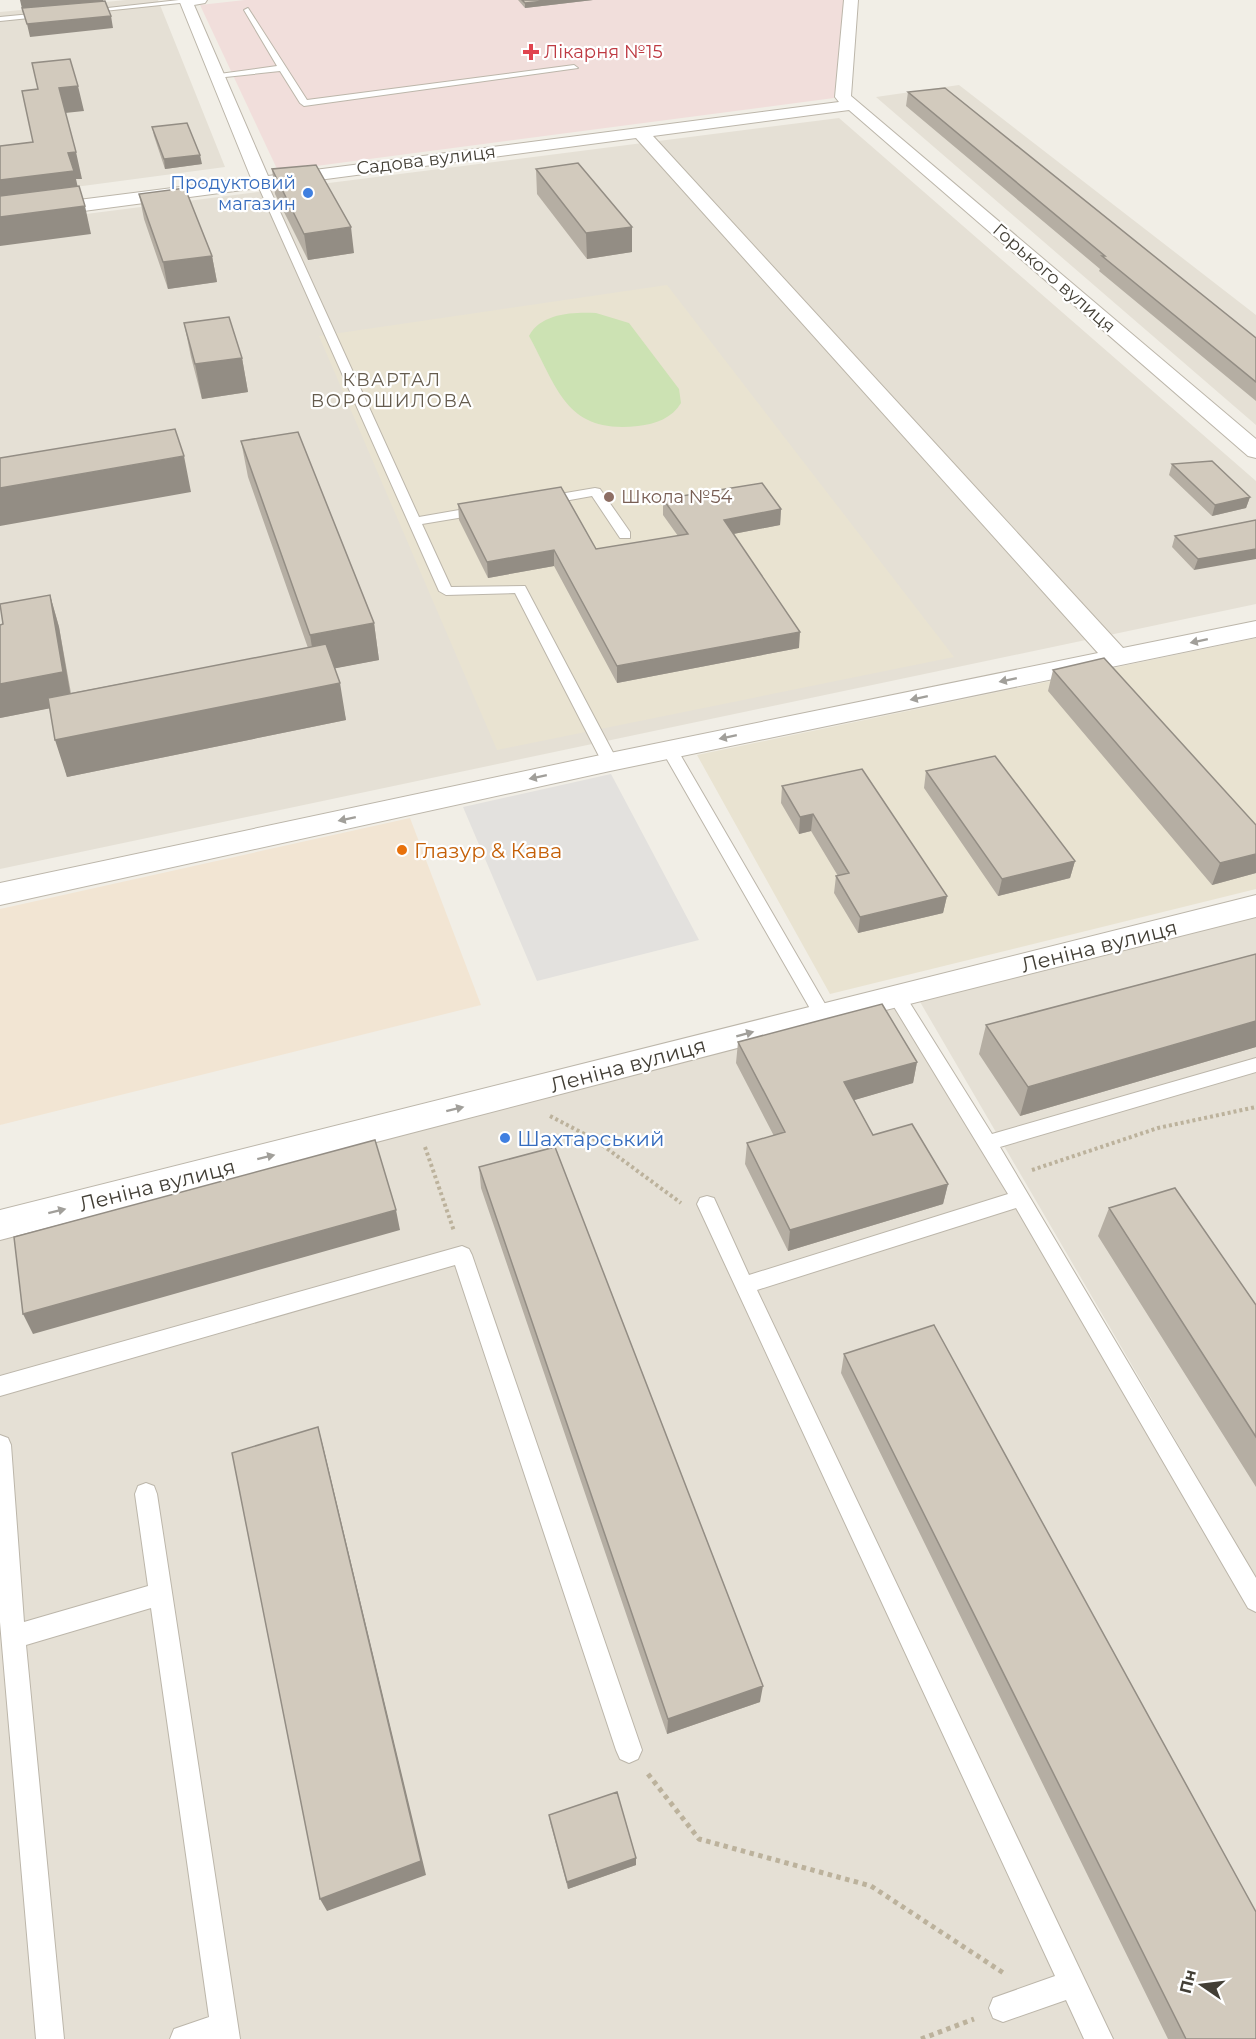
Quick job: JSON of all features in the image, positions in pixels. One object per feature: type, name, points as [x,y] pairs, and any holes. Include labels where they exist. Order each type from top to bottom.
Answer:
[{"type":"street","points":[[851,0],[843,97],[852,105]]},
{"type":"street","points":[[190,1],[216,75],[261,182]]},
{"type":"street","name":"Садова вулиця","points":[[0,216],[852,105]]},
{"type":"street","name":"Горького вулиця","points":[[852,105],[1256,451]]},
{"type":"street","points":[[641,133],[1117,658]]},
{"type":"street","points":[[0,894],[669,749],[1256,629]]},
{"type":"street","name":"Леніна вулиця","points":[[0,1226],[822,1014],[1256,906]]},
{"type":"lane","points":[[81,11],[190,1]]},
{"type":"lane","points":[[248,9],[304,103],[574,68]]},
{"type":"lane","points":[[0,19],[58,14]]},
{"type":"lane","points":[[216,75],[283,68]]},
{"type":"lane","points":[[261,182],[446,591],[520,589],[610,762]]},
{"type":"lane","points":[[528,503],[595,492],[626,535]]},
{"type":"lane","points":[[416,521],[494,508]]},
{"type":"lane","points":[[669,749],[822,1014]]},
{"type":"lane","points":[[897,997],[1021,1198],[1256,1600]]},
{"type":"lane","points":[[988,1143],[1256,1065]]},
{"type":"lane","points":[[744,1285],[1021,1198]]},
{"type":"lane","points":[[707,1204],[1099,2039]]},
{"type":"lane","points":[[0,1386],[462,1255],[629,1750]]},
{"type":"lane","points":[[0,1445],[13,1637],[50,2039]]},
{"type":"lane","points":[[146,1494],[225,2032],[184,2039]]},
{"type":"lane","points":[[13,1637],[160,1594]]},
{"type":"lane","points":[[1003,2008],[1073,1984]]},
{"type":"path","points":[[511,1095],[594,1139],[720,1232]]},
{"type":"path","points":[[1009,1178],[1158,1128],[1256,1107]]},
{"type":"path","points":[[415,1119],[462,1255]]},
{"type":"path","points":[[629,1750],[699,1839],[871,1886],[1038,1996]]},
{"type":"path","points":[[921,2039],[1003,2008]]},
{"type":"shaded area","points":[[126,0],[158,0],[225,167],[0,197],[0,12]]},
{"type":"shaded area","name":"Лікарня №15","points":[[245,0],[844,0],[834,98],[278,171],[200,5]]},
{"type":"shaded area","points":[[959,85],[1256,315],[1256,425],[876,97]]},
{"type":"shaded area","points":[[839,118],[1256,481],[1256,604],[0,869],[0,225]]},
{"type":"shaded area","name":"Школа №54","points":[[667,285],[954,657],[497,750],[319,336]]},
{"type":"shaded area","points":[[1256,638],[1256,889],[830,994],[697,755]]},
{"type":"shaded area","points":[[611,774],[699,940],[537,981],[463,807]]},
{"type":"shaded area","points":[[410,818],[481,1005],[0,1125],[0,909]]},
{"type":"shaded area","points":[[1256,910],[1256,1578],[916,995]]},
{"type":"shaded area","points":[[897,997],[1256,1604],[1256,2039],[0,2039],[0,1225]]},
{"type":"green space","points":[[596,313],[629,323],[679,389],[681,403],[673,413],[651,424],[614,427],[595,423],[580,415],[567,404],[548,374],[529,336],[534,328],[549,318],[568,314]]},
{"type":"building","points":[[522,0],[555,0],[525,3]]},
{"type":"building","points":[[105,1],[111,16],[27,24],[22,8]]},
{"type":"building","points":[[70,59],[78,86],[59,88],[76,152],[68,153],[74,171],[0,180],[0,146],[33,142],[22,91],[38,89],[32,63]]},
{"type":"building","points":[[945,88],[1256,338],[1256,382],[908,92]]},
{"type":"building","points":[[187,123],[200,155],[164,159],[152,127]]},
{"type":"building","points":[[578,163],[632,227],[586,233],[536,169]]},
{"type":"building","points":[[316,165],[351,227],[304,234],[272,169]]},
{"type":"building","points":[[79,186],[85,206],[0,217],[0,196]]},
{"type":"building","points":[[185,188],[212,256],[163,262],[139,194]]},
{"type":"building","points":[[229,317],[242,358],[195,364],[184,323]]},
{"type":"building","points":[[175,429],[184,456],[0,488],[0,458]]},
{"type":"building","points":[[298,432],[374,623],[310,635],[241,441]]},
{"type":"building","points":[[1212,461],[1250,497],[1215,505],[1172,464]]},
{"type":"building","points":[[762,483],[781,509],[724,520],[800,632],[617,666],[554,550],[487,562],[458,504],[561,487],[596,549],[688,534],[663,499]]},
{"type":"building","points":[[1256,520],[1256,549],[1198,559],[1175,536]]},
{"type":"building","points":[[50,595],[63,672],[0,684],[0,625],[3,624],[0,604]]},
{"type":"building","points":[[326,644],[340,683],[55,740],[48,698]]},
{"type":"building","points":[[1104,658],[1256,825],[1256,854],[1220,863],[1053,670]]},
{"type":"building","points":[[995,756],[1075,861],[1002,879],[926,771]]},
{"type":"building","points":[[862,769],[947,896],[860,917],[836,876],[849,873],[813,814],[800,817],[782,786]]},
{"type":"building","points":[[1256,954],[1256,1021],[1028,1087],[986,1025]]},
{"type":"building","points":[[882,1004],[917,1062],[844,1082],[873,1135],[912,1124],[948,1184],[790,1230],[747,1143],[785,1132],[738,1042]]},
{"type":"building","points":[[375,1140],[396,1210],[23,1314],[14,1237]]},
{"type":"building","points":[[555,1147],[763,1686],[668,1719],[479,1167]]},
{"type":"building","points":[[1175,1188],[1256,1305],[1256,1437],[1109,1208]]},
{"type":"building","points":[[934,1325],[1256,1912],[1256,2039],[1186,2039],[844,1354]]},
{"type":"building","points":[[318,1427],[421,1861],[320,1899],[232,1453]]},
{"type":"building","points":[[617,1792],[636,1858],[567,1882],[549,1815]]},
{"type":"place","name":"Лікарня №15","points":[[531,52]]},
{"type":"place","name":"Продуктовий магазин","points":[[308,193]]},
{"type":"place","name":"Школа №54","points":[[609,497]]},
{"type":"place","name":"Глазур & Кава","points":[[402,850]]},
{"type":"place","name":"Шахтарський","points":[[505,1138]]},
{"type":"district","name":"КВАРТАЛ ВОРОШИЛОВА","points":[[392,390]]}]
